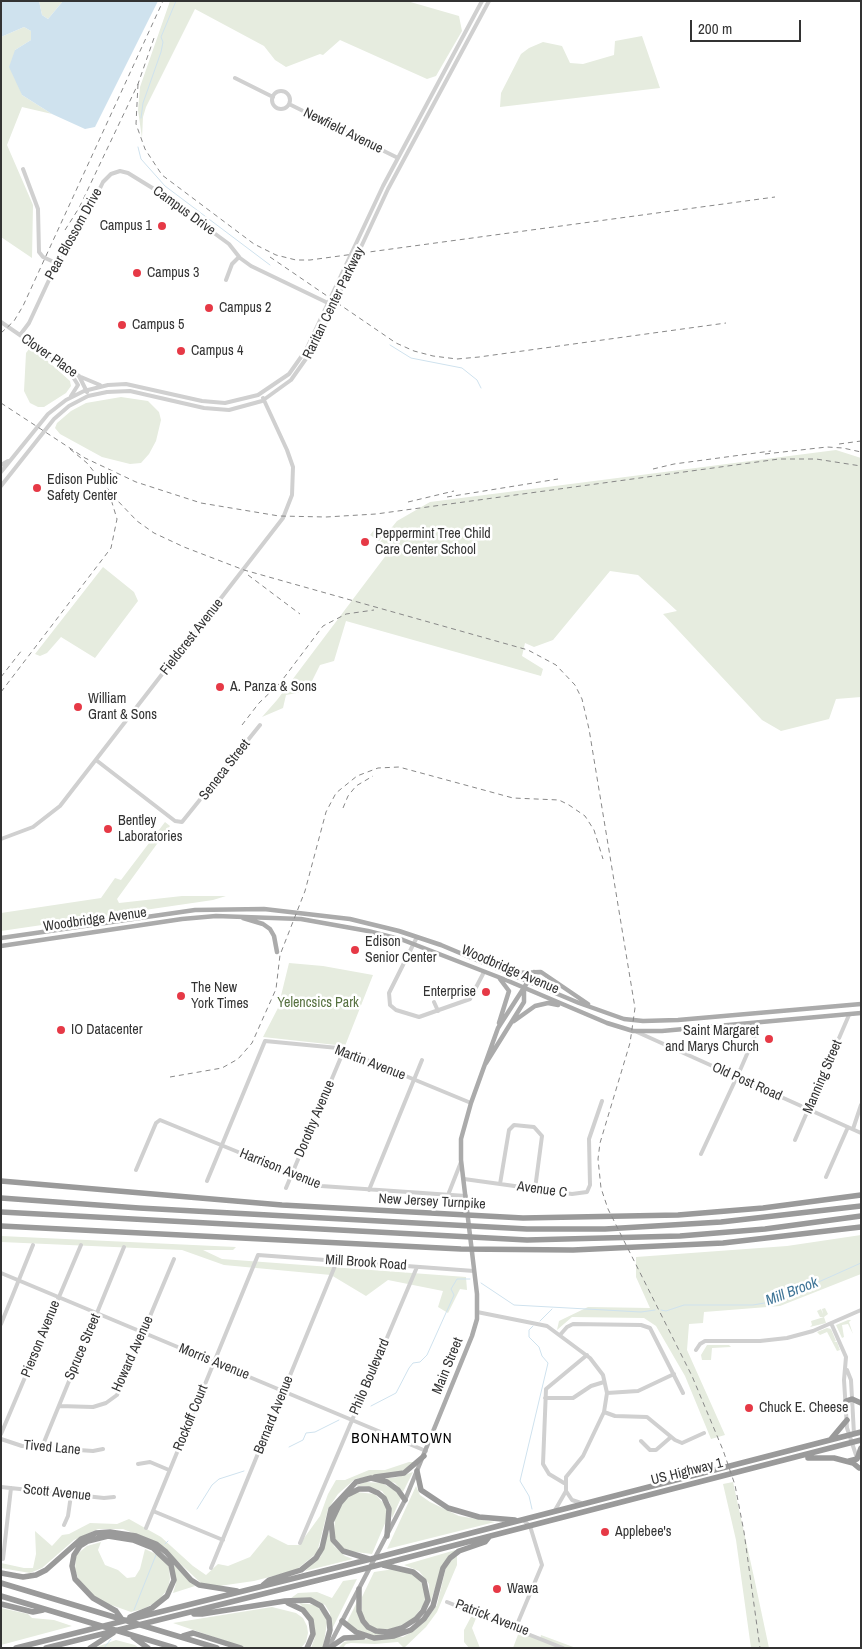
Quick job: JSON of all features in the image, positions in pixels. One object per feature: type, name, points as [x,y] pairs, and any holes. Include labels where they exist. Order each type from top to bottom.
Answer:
[{"type":"highway","name":"New Jersey Turnpike","points":[[1,1181],[273,1204],[479,1218],[625,1218],[729,1211],[861,1195]]},
{"type":"highway","name":"New Jersey Turnpike","points":[[1,1198],[480,1228],[629,1228],[764,1218],[861,1206]]},
{"type":"highway","points":[[1,1212],[460,1238],[610,1239],[732,1232],[861,1216]]},
{"type":"highway","points":[[1,1226],[461,1249],[639,1248],[757,1240],[861,1227]]},
{"type":"highway","points":[[849,1400],[861,1403]]},
{"type":"highway","points":[[828,1442],[836,1436],[847,1420]]},
{"type":"highway","points":[[16,1648],[828,1442],[854,1439],[861,1432]]},
{"type":"highway","name":"US Highway 1","points":[[489,1537],[781,1462],[854,1439]]},
{"type":"highway","points":[[847,1462],[857,1459],[861,1448]]},
{"type":"highway","points":[[263,1586],[269,1580],[297,1571],[314,1561],[320,1553],[326,1524],[333,1505],[356,1482],[402,1474],[412,1469],[425,1453]]},
{"type":"highway","points":[[781,1462],[816,1456],[847,1462],[859,1468]]},
{"type":"highway","points":[[418,1471],[421,1490],[448,1508],[479,1517],[522,1520]]},
{"type":"highway","points":[[371,1478],[391,1484],[405,1500]]},
{"type":"highway","points":[[371,1559],[347,1553],[340,1549],[333,1540],[331,1522],[340,1503],[347,1495],[359,1489],[369,1489],[378,1493],[384,1498],[389,1509],[387,1536]]},
{"type":"highway","points":[[1,1573],[23,1577],[36,1575],[46,1570],[81,1539],[96,1533],[110,1532],[136,1536],[156,1544],[166,1552],[191,1580],[199,1585],[239,1592]]},
{"type":"highway","points":[[116,1537],[140,1543],[158,1552],[171,1565],[174,1580],[167,1596],[152,1608],[125,1619],[116,1610],[98,1602],[78,1584],[72,1571],[72,1562],[77,1550],[84,1543],[94,1539],[116,1537]]},
{"type":"highway","points":[[46,1648],[489,1537]]},
{"type":"highway","points":[[188,1613],[202,1614],[306,1600],[317,1603],[324,1609],[330,1622],[328,1647],[347,1638],[394,1636],[416,1626],[433,1606],[443,1568],[450,1558],[459,1551],[485,1542],[489,1537]]},
{"type":"highway","points":[[360,1589],[358,1607],[361,1618],[372,1629],[384,1632],[397,1630],[420,1614],[425,1608],[428,1595],[422,1578],[413,1572],[381,1564]]},
{"type":"highway","points":[[1,1583],[217,1648]]},
{"type":"highway","points":[[1,1596],[175,1648]]},
{"type":"highway","points":[[281,1603],[299,1606],[309,1616],[312,1634],[307,1648]]},
{"type":"highway","points":[[1,1604],[33,1612],[46,1609]]},
{"type":"highway","points":[[342,1620],[356,1632],[368,1637]]},
{"type":"highway","points":[[90,1648],[117,1630]]},
{"type":"highway","points":[[182,1637],[193,1633],[241,1648]]},
{"type":"highway","points":[[134,1636],[148,1648]]},
{"type":"main road","name":"Woodbridge Avenue","points":[[1,938],[195,910],[228,908],[264,909],[341,918],[417,937],[624,1018],[643,1021],[861,1004]]},
{"type":"main road","name":"Woodbridge Avenue","points":[[1,946],[182,919],[240,916],[330,923],[368,930],[414,944],[614,1026],[633,1031],[662,1031],[861,1014]]},
{"type":"main road","points":[[240,916],[270,929],[274,936],[277,952]]},
{"type":"main road","points":[[506,972],[541,972],[597,1009]]},
{"type":"main road","name":"Main Street","points":[[328,1647],[405,1500],[472,1336],[477,1312],[461,1160],[463,1129],[498,1028],[534,972]]},
{"type":"main road","points":[[498,1028],[509,991],[506,984],[499,978]]},
{"type":"main road","name":"Main Street","points":[[482,1071],[524,1002],[524,988]]},
{"type":"main road","points":[[508,1027],[535,1006],[548,1003],[566,1006]]},
{"type":"main road","points":[[747,1014],[758,1022]]},
{"type":"street","name":"Raritan Center Parkway","points":[[1,472],[46,416],[69,398],[86,390],[108,385],[140,386],[212,402],[237,401],[261,394],[284,378],[298,364],[398,158],[482,1]]},
{"type":"street","name":"Raritan Center Parkway","points":[[1,486],[54,419],[67,408],[88,396],[107,392],[130,391],[220,410],[239,408],[264,400],[289,383],[303,367],[388,189],[489,1]]},
{"type":"street","name":"Newfield Avenue","points":[[235,78],[273,96]]},
{"type":"street","name":"Newfield Avenue","points":[[277,92],[284,92],[289,97],[288,104],[283,109],[277,108],[272,103],[273,96],[277,92]]},
{"type":"street","name":"Newfield Avenue","points":[[288,104],[398,158]]},
{"type":"street","points":[[23,169],[38,209],[39,252],[44,258],[56,263]]},
{"type":"street","name":"Campus Drive","points":[[124,171],[154,189],[229,244],[239,257],[265,274],[334,305]]},
{"type":"street","name":"Pear Blossom Drive","points":[[20,336],[30,323],[56,263],[71,237],[84,222],[106,178],[115,172],[124,171]]},
{"type":"street","points":[[226,280],[232,264],[239,257]]},
{"type":"street","name":"Clover Place","points":[[1,322],[75,374],[82,380],[88,396]]},
{"type":"street","points":[[59,362],[77,382],[76,389],[69,398]]},
{"type":"street","points":[[75,374],[95,383],[108,385]]},
{"type":"street","name":"Fieldcrest Avenue","points":[[1,838],[28,830],[50,816],[96,760],[286,513],[293,488],[292,464],[261,394]]},
{"type":"street","points":[[1,465],[14,456]]},
{"type":"street","name":"Seneca Street","points":[[96,760],[175,821],[181,823],[186,820],[260,725]]},
{"type":"street","points":[[417,937],[389,993],[390,1005],[396,1010],[412,1016],[424,1016],[470,999],[484,972]]},
{"type":"street","points":[[434,1002],[438,1011]]},
{"type":"street","name":"Manning Street","points":[[795,1140],[849,1014]]},
{"type":"street","points":[[701,1154],[757,1031],[758,1022]]},
{"type":"street","name":"Old Post Road","points":[[633,1031],[861,1133]]},
{"type":"street","name":"Martin Avenue","points":[[221,1145],[265,1041],[344,1050],[471,1103]]},
{"type":"street","name":"Dorothy Avenue","points":[[286,1188],[344,1050]]},
{"type":"street","points":[[369,1190],[422,1060]]},
{"type":"street","points":[[725,1072],[733,1073],[740,1068]]},
{"type":"street","name":"Avenue C","points":[[464,1179],[578,1195],[587,1192],[590,1185],[589,1139],[602,1101]]},
{"type":"street","points":[[854,1129],[861,1105]]},
{"type":"street","name":"Harrison Avenue","points":[[136,1170],[156,1123],[160,1120],[321,1186],[466,1196]]},
{"type":"street","points":[[500,1184],[509,1130],[514,1125],[534,1127],[542,1136],[535,1189]]},
{"type":"street","points":[[826,1177],[848,1127]]},
{"type":"street","points":[[207,1181],[221,1145]]},
{"type":"street","points":[[448,1194],[461,1160]]},
{"type":"street","points":[[1,1324],[34,1245]]},
{"type":"street","name":"Pierson Avenue","points":[[1,1434],[81,1245]]},
{"type":"street","name":"Spruce Street","points":[[42,1447],[124,1247]]},
{"type":"street","name":"Mill Brook Road","points":[[258,1255],[474,1271]]},
{"type":"street","name":"Rockoff Court","points":[[146,1528],[258,1255]]},
{"type":"street","name":"Howard Avenue","points":[[59,1406],[93,1407],[112,1399],[123,1384],[174,1258]]},
{"type":"street","name":"Bernard Avenue","points":[[211,1568],[337,1261]]},
{"type":"street","name":"Philo Boulevard","points":[[300,1543],[417,1267]]},
{"type":"street","name":"Morris Avenue","points":[[1,1273],[214,1363],[353,1419],[425,1453]]},
{"type":"street","points":[[696,1350],[705,1341],[760,1341],[787,1338],[812,1331],[861,1310]]},
{"type":"street","points":[[477,1312],[542,1324],[587,1355],[600,1370],[607,1393],[604,1412],[583,1456],[571,1470],[564,1483]]},
{"type":"street","points":[[831,1323],[846,1357],[847,1370],[851,1380],[847,1420],[854,1439]]},
{"type":"street","points":[[560,1335],[567,1326],[573,1324],[646,1326],[652,1330],[683,1393]]},
{"type":"street","points":[[583,1504],[572,1500],[564,1483],[549,1474],[543,1464],[545,1398],[549,1385],[587,1355]]},
{"type":"street","points":[[607,1393],[638,1391],[674,1374]]},
{"type":"street","points":[[545,1398],[573,1398],[591,1386],[604,1382]]},
{"type":"street","points":[[849,1400],[857,1459]]},
{"type":"street","points":[[604,1412],[615,1416],[647,1417],[671,1437],[682,1443],[704,1433]]},
{"type":"street","points":[[641,1441],[650,1450],[656,1450],[671,1437]]},
{"type":"street","name":"Tived Lane","points":[[1,1439],[17,1445],[93,1451],[103,1449]]},
{"type":"street","points":[[138,1464],[150,1462],[170,1470]]},
{"type":"street","name":"Scott Avenue","points":[[1,1487],[104,1498],[114,1497]]},
{"type":"street","points":[[3,1559],[10,1488]]},
{"type":"street","points":[[553,1512],[566,1490]]},
{"type":"street","points":[[64,1525],[68,1516],[71,1494]]},
{"type":"street","points":[[153,1511],[222,1540]]},
{"type":"street","points":[[516,1627],[542,1565],[530,1526],[522,1520]]},
{"type":"street","name":"Patrick Avenue","points":[[448,1602],[516,1627],[563,1648]]},
{"type":"green space","points":[[39,1],[63,1],[48,19],[42,15]]},
{"type":"green space","points":[[170,1],[407,1],[459,16],[462,31],[436,76],[427,79],[340,40],[323,55],[320,54],[286,67],[275,60],[264,46],[195,9],[146,107],[143,117],[142,138],[138,110],[140,87]]},
{"type":"green space","points":[[24,27],[31,31],[31,40],[15,50],[22,95],[52,114],[22,107],[7,145],[33,205],[32,258],[1,237],[1,37]]},
{"type":"green space","points":[[642,36],[660,88],[500,107],[501,93],[521,54],[529,48],[543,42],[562,46],[570,63],[583,64],[614,55],[615,41]]},
{"type":"green space","points":[[29,349],[41,355],[70,381],[71,386],[66,393],[44,407],[38,407],[30,403],[24,391],[26,353]]},
{"type":"green space","points":[[121,397],[148,401],[159,412],[161,420],[156,441],[149,454],[141,463],[130,464],[102,457],[60,434],[55,428],[57,423],[71,411],[86,403]]},
{"type":"green space","points":[[836,450],[861,458],[861,697],[836,699],[829,719],[781,731],[762,720],[663,614],[677,611],[638,575],[610,571],[553,640],[534,647],[525,643],[522,656],[543,669],[541,676],[346,621],[334,661],[320,665],[307,691],[286,695],[283,708],[262,717],[277,700],[390,550],[380,542],[397,521],[430,502]]},
{"type":"green space","points":[[385,528],[387,531],[379,541],[370,535],[374,530]]},
{"type":"green space","points":[[103,567],[134,592],[138,601],[95,658],[61,637],[47,653],[40,656],[35,654]]},
{"type":"green space","points":[[165,822],[170,826],[117,899],[119,903],[182,896],[226,896],[213,900],[1,931],[1,913],[101,898],[115,878],[121,880]]},
{"type":"green space","name":"Yelencsics Park","points":[[289,963],[323,966],[373,975],[345,1046],[263,1037],[278,1008]]},
{"type":"green space","points":[[861,1235],[861,1274],[780,1306],[704,1312],[703,1323],[689,1324],[687,1350],[725,1435],[711,1439],[685,1376],[656,1326],[644,1318],[572,1317],[557,1330],[559,1321],[588,1307],[650,1308],[636,1277],[636,1257],[787,1246]]},
{"type":"green space","points":[[1,1236],[236,1247],[233,1250],[203,1250],[222,1259],[466,1277],[467,1290],[460,1289],[448,1313],[438,1307],[443,1291],[388,1280],[366,1296],[331,1275],[224,1265],[182,1250],[1,1242]]},
{"type":"green space","points":[[825,1308],[828,1314],[820,1317],[817,1311],[821,1309],[823,1314],[822,1309]]},
{"type":"green space","points":[[824,1317],[826,1323],[810,1327],[812,1325],[811,1321]]},
{"type":"green space","points":[[851,1320],[849,1322],[853,1334],[848,1324],[842,1325],[844,1337],[842,1338],[836,1325]]},
{"type":"green space","points":[[827,1328],[831,1329],[836,1341],[834,1342],[837,1342],[840,1350],[837,1351],[826,1330],[827,1332],[820,1335],[817,1332]]},
{"type":"green space","points":[[707,1345],[729,1345],[731,1347],[712,1348],[711,1360],[702,1360],[701,1355]]},
{"type":"green space","points":[[409,1462],[415,1462],[402,1471],[355,1479],[338,1494],[328,1509],[317,1553],[296,1570],[254,1581],[219,1586],[202,1584],[158,1543],[123,1529],[98,1529],[74,1540],[42,1568],[30,1573],[1,1568],[1,1563],[33,1568],[36,1554],[35,1531],[52,1546],[62,1535],[69,1534],[90,1523],[117,1524],[129,1519],[161,1537],[193,1566],[206,1575],[218,1564],[228,1566],[250,1557],[268,1535],[288,1545],[299,1545],[320,1516],[328,1494],[336,1480],[345,1480],[369,1470],[385,1470]]},
{"type":"green space","points":[[413,1472],[403,1492],[395,1483],[381,1479],[398,1477]]},
{"type":"green space","points":[[366,1482],[382,1483],[396,1491],[401,1498],[392,1518],[390,1503],[382,1491],[365,1486],[355,1486]]},
{"type":"green space","points":[[733,1482],[769,1648],[751,1648],[736,1540],[723,1484]]},
{"type":"green space","points":[[416,1486],[420,1495],[430,1502],[459,1516],[495,1522],[387,1549]]},
{"type":"green space","points":[[356,1492],[375,1494],[387,1507],[386,1521],[372,1554],[347,1551],[336,1541],[334,1534],[335,1518],[343,1502]]},
{"type":"green space","points":[[327,1528],[334,1546],[345,1556],[353,1559],[305,1571],[321,1556]]},
{"type":"green space","points":[[101,1542],[98,1550],[105,1565],[118,1570],[127,1578],[135,1577],[140,1569],[145,1549],[160,1556],[169,1567],[170,1579],[168,1589],[157,1602],[143,1609],[131,1612],[100,1601],[81,1585],[75,1570],[76,1555],[87,1546]]},
{"type":"green space","points":[[459,1549],[443,1565],[430,1603],[429,1584],[419,1571],[404,1565]]},
{"type":"green space","points":[[457,1554],[457,1565],[437,1612],[426,1627],[404,1648],[398,1642],[375,1644],[351,1643],[346,1644],[343,1648],[338,1648],[344,1642],[351,1640],[403,1637],[415,1630],[428,1618],[437,1605],[446,1567]]},
{"type":"green space","points":[[172,1563],[195,1586],[173,1593],[176,1583]]},
{"type":"green space","points":[[394,1569],[410,1573],[420,1580],[426,1594],[425,1603],[413,1619],[403,1625],[386,1630],[376,1629],[368,1624],[362,1615],[362,1597],[374,1572]]},
{"type":"green space","points":[[357,1579],[331,1631],[330,1613],[325,1605],[311,1598],[291,1598],[298,1593],[317,1592],[332,1598],[343,1581]]},
{"type":"green space","points":[[357,1602],[357,1613],[363,1625],[371,1632],[384,1635],[375,1636],[357,1630],[347,1622]]},
{"type":"green space","points":[[299,1603],[316,1605],[326,1617],[327,1623],[323,1648],[311,1648],[315,1637],[315,1629],[311,1615]]},
{"type":"green space","points":[[272,1607],[296,1613],[303,1618],[308,1633],[306,1642],[301,1648],[246,1648],[173,1623]]},
{"type":"green space","points":[[1,1608],[28,1614],[32,1618],[54,1620],[72,1626],[1,1645]]},
{"type":"green space","points":[[472,1615],[477,1616],[472,1628],[480,1648],[469,1648],[464,1642],[464,1630]]},
{"type":"green space","points":[[519,1632],[540,1639],[541,1635],[576,1648],[513,1648]]},
{"type":"green space","points":[[116,1640],[135,1645],[139,1648],[94,1648]]},
{"type":"water","points":[[1,1],[39,1],[42,15],[48,19],[63,1],[158,1],[95,127],[85,129],[52,114],[22,95],[9,67],[15,50],[31,40],[31,31],[24,27],[1,37]]},
{"type":"waterway","points":[[141,118],[143,103],[161,52],[163,42],[161,37],[176,1]]},
{"type":"waterway","points":[[138,147],[141,159],[165,186],[270,265]]},
{"type":"waterway","points":[[390,345],[411,358],[462,368],[477,380],[481,388]]},
{"type":"waterway","name":"Mill Brook","points":[[661,1310],[666,1311],[684,1305],[753,1305],[776,1301],[861,1263]]},
{"type":"waterway","name":"Mill Brook","points":[[371,1406],[396,1393],[413,1363],[420,1362],[427,1355],[454,1295],[451,1289],[457,1279],[470,1279]]},
{"type":"waterway","name":"Mill Brook","points":[[481,1283],[514,1305],[641,1312],[655,1310]]},
{"type":"waterway","points":[[540,1321],[552,1309]]},
{"type":"waterway","points":[[532,1509],[529,1496],[520,1481],[548,1363],[542,1356],[539,1347],[529,1337],[529,1330],[533,1326]]},
{"type":"waterway","name":"Mill Brook","points":[[289,1447],[303,1440],[306,1433],[315,1432],[339,1420]]},
{"type":"waterway","name":"Mill Brook","points":[[197,1509],[212,1485],[219,1479],[244,1471]]},
{"type":"waterway","name":"Mill Brook","points":[[165,1544],[168,1541]]},
{"type":"waterway","name":"Mill Brook","points":[[134,1610],[156,1555]]},
{"type":"waterway","name":"Mill Brook","points":[[104,1648],[111,1639]]},
{"type":"railway","points":[[1,333],[14,321],[23,306],[163,1]]},
{"type":"railway","points":[[65,230],[79,208],[138,84],[154,38]]},
{"type":"railway","points":[[138,84],[136,124],[145,149],[162,175],[254,244],[276,255],[296,260],[310,260],[775,197]]},
{"type":"railway","points":[[270,257],[396,343],[414,351],[433,356],[457,359],[479,357],[726,323]]},
{"type":"railway","points":[[1,403],[85,458],[136,482],[201,503],[279,516],[326,517],[376,514],[779,459],[816,459],[861,466]]},
{"type":"railway","points":[[839,444],[861,441]]},
{"type":"railway","points":[[765,454],[827,447],[861,452]]},
{"type":"railway","points":[[70,449],[87,463],[116,499],[137,521],[154,533],[184,547],[244,570],[528,650],[556,665],[575,685],[582,699],[589,729],[635,1008],[630,1043],[600,1143],[598,1159],[601,1188],[608,1209],[692,1376],[723,1450],[735,1485],[744,1532],[760,1648]]},
{"type":"railway","points":[[653,469],[674,464],[771,451]]},
{"type":"railway","points":[[447,497],[558,479]]},
{"type":"railway","points":[[408,502],[454,491]]},
{"type":"railway","points":[[1,692],[111,548],[117,519],[110,496]]},
{"type":"railway","points":[[248,575],[300,614]]},
{"type":"railway","points":[[242,725],[259,703],[280,683],[323,626],[346,614],[374,610]]},
{"type":"railway","points":[[1,677],[22,650]]},
{"type":"railway","points":[[170,1077],[222,1068],[238,1059],[252,1043],[276,989],[280,955],[305,891],[326,812],[336,793],[357,776],[378,768],[399,767],[513,798],[559,800],[585,816],[594,830],[603,859]]},
{"type":"railway","points":[[343,808],[348,796],[356,786],[373,776]]},
{"type":"place","name":"Campus 1","points":[[162,226]]},
{"type":"place","name":"Campus 3","points":[[137,273]]},
{"type":"place","name":"Campus 2","points":[[209,308]]},
{"type":"place","name":"Campus 5","points":[[122,325]]},
{"type":"place","name":"Campus 4","points":[[181,351]]},
{"type":"place","name":"Edison Public Safety Center","points":[[37,488]]},
{"type":"place","name":"Peppermint Tree Child Care Center School","points":[[365,542]]},
{"type":"place","name":"A. Panza & Sons","points":[[220,687]]},
{"type":"place","name":"William Grant & Sons","points":[[78,707]]},
{"type":"place","name":"Bentley Laboratories","points":[[108,829]]},
{"type":"place","name":"Edison Senior Center","points":[[355,950]]},
{"type":"place","name":"Enterprise","points":[[486,992]]},
{"type":"place","name":"The New York Times","points":[[181,996]]},
{"type":"place","name":"IO Datacenter","points":[[61,1030]]},
{"type":"place","name":"Saint Margaret and Marys Church","points":[[769,1039]]},
{"type":"place","name":"Chuck E. Cheese","points":[[749,1408]]},
{"type":"place","name":"Applebee's","points":[[605,1532]]},
{"type":"place","name":"Wawa","points":[[497,1589]]},
{"type":"district","name":"BONHAMTOWN","points":[[402,1439]]}]
